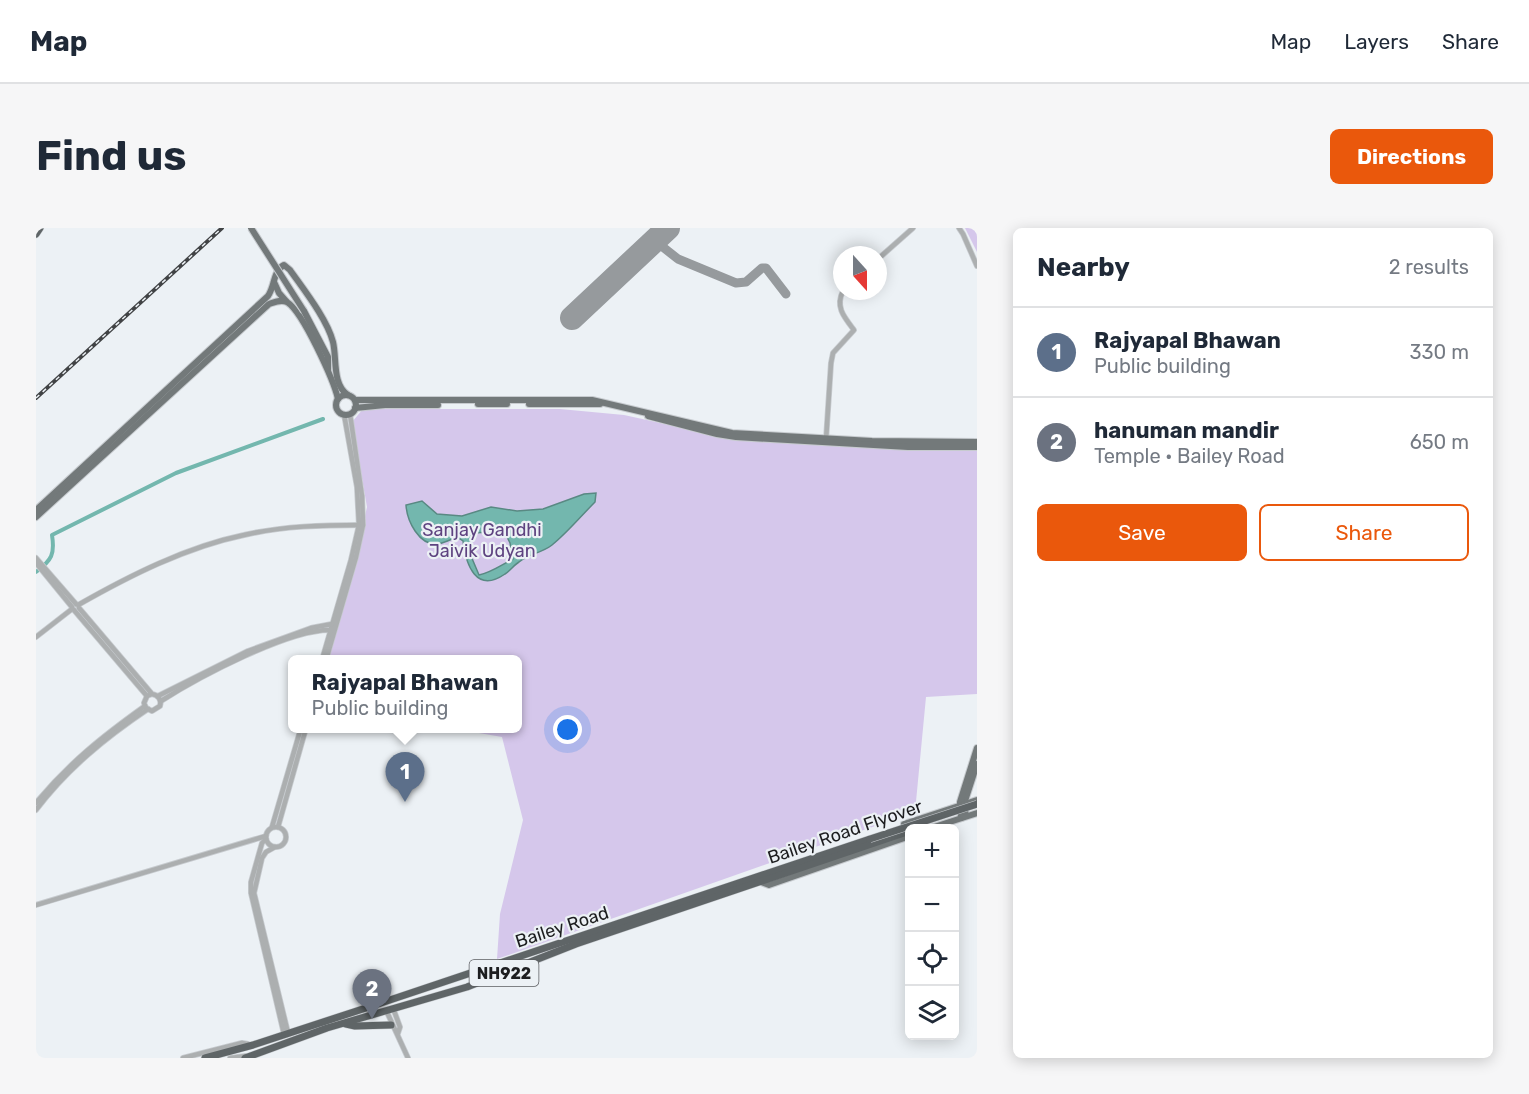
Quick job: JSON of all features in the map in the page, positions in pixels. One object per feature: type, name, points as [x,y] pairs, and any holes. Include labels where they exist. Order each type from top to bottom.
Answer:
[{"type":"highway","points":[[36,234],[40,228]]},
{"type":"highway","name":"Bailey Road Flyover","points":[[928,824],[977,806]]},
{"type":"highway","name":"Bailey Road Flyover","points":[[759,880],[977,806]]},
{"type":"highway","name":"Bailey Road Flyover","points":[[870,842],[905,832]]},
{"type":"highway","name":"Bailey Road","points":[[247,1057],[345,1023],[467,987],[532,961],[759,880]]},
{"type":"highway","name":"Bailey Road","points":[[205,1058],[253,1045],[759,880]]},
{"type":"highway","points":[[495,965],[474,978],[478,979],[532,961]]},
{"type":"highway","points":[[418,1001],[461,983],[458,981],[421,990]]},
{"type":"highway","points":[[345,1023],[355,1026],[391,1025]]},
{"type":"main road","points":[[251,228],[289,286],[331,360],[342,389],[355,400],[592,400],[732,433],[872,443],[977,447]]},
{"type":"main road","points":[[36,510],[268,297],[279,268],[284,265],[288,267],[329,332],[334,346],[328,369]]},
{"type":"main road","points":[[274,282],[279,293],[294,309],[308,331],[328,369],[338,399],[336,408],[347,414],[356,408],[385,405],[600,404],[723,436],[826,440]]},
{"type":"main road","points":[[36,517],[257,312],[269,304],[286,301]]},
{"type":"main road","points":[[338,399],[348,395]]},
{"type":"main road","points":[[355,400],[356,408]]},
{"type":"main road","points":[[872,443],[977,442]]},
{"type":"main road","points":[[964,817],[961,805],[977,748]]},
{"type":"main road","points":[[961,805],[977,764]]},
{"type":"main road","points":[[905,837],[769,885],[759,880],[760,874],[961,805],[977,806]]},
{"type":"main road","points":[[945,824],[964,817],[977,806]]},
{"type":"main road","points":[[938,813],[942,824]]},
{"type":"street","points":[[887,251],[913,228]]},
{"type":"street","points":[[959,228],[977,266]]},
{"type":"street","points":[[826,440],[833,353],[854,330],[840,310],[839,300]]},
{"type":"street","points":[[325,655],[361,521],[347,414]]},
{"type":"street","points":[[36,637],[75,607],[147,569],[226,539],[271,530],[344,525],[361,521]]},
{"type":"street","points":[[344,525],[359,533]]},
{"type":"street","points":[[36,558],[38,564],[155,697],[160,706],[157,710],[146,708],[82,753],[36,803]]},
{"type":"street","points":[[36,810],[76,764],[146,708],[155,697],[182,687],[241,658],[309,632],[333,627]]},
{"type":"street","points":[[275,827],[300,733]]},
{"type":"street","points":[[275,827],[305,733]]},
{"type":"street","points":[[275,827],[285,830],[287,838],[283,845],[266,852],[262,858],[254,892],[286,1034],[250,893],[262,843],[268,830],[275,827]]},
{"type":"street","points":[[266,838],[275,847]]},
{"type":"street","points":[[36,904],[266,838]]},
{"type":"street","points":[[390,1009],[391,1025],[398,1033],[408,1058]]},
{"type":"street","points":[[390,1009],[400,1027],[398,1033]]},
{"type":"street","points":[[183,1058],[242,1043],[253,1045]]},
{"type":"street","points":[[230,1058],[247,1057]]},
{"type":"green space","points":[[965,228],[977,228],[977,252]]},
{"type":"green space","name":"Sanjay Gandhi Jaivik Udyan","points":[[363,409],[560,409],[624,415],[743,441],[977,447],[977,694],[926,697],[915,812],[497,959],[500,914],[523,820],[502,737],[479,733],[522,733],[522,655],[328,655],[349,584],[367,507],[352,422]]},
{"type":"shaded area","points":[[596,493],[595,502],[558,540],[548,548],[523,559],[505,574],[487,581],[474,574],[467,559],[463,541],[457,537],[438,544],[431,544],[420,537],[412,525],[406,505],[422,501],[437,514],[462,516],[491,507],[517,511],[543,509],[584,494]],"holes":[[[504,531],[510,543],[513,559],[479,575],[471,556],[470,546],[474,533]]]},
{"type":"waterway","points":[[36,572],[46,564],[51,556],[52,535],[176,473],[323,419]]},
{"type":"taxiway","points":[[659,236],[659,244],[678,259],[736,283],[746,282],[762,268],[766,268],[786,294]]},
{"type":"runway","points":[[572,318],[668,228]]},
{"type":"railway","points":[[36,398],[222,228]]},
{"type":"place","name":"Rajyapal Bhawan","points":[[405,802]]},
{"type":"place","name":"hanuman mandir","points":[[372,1019]]}]
